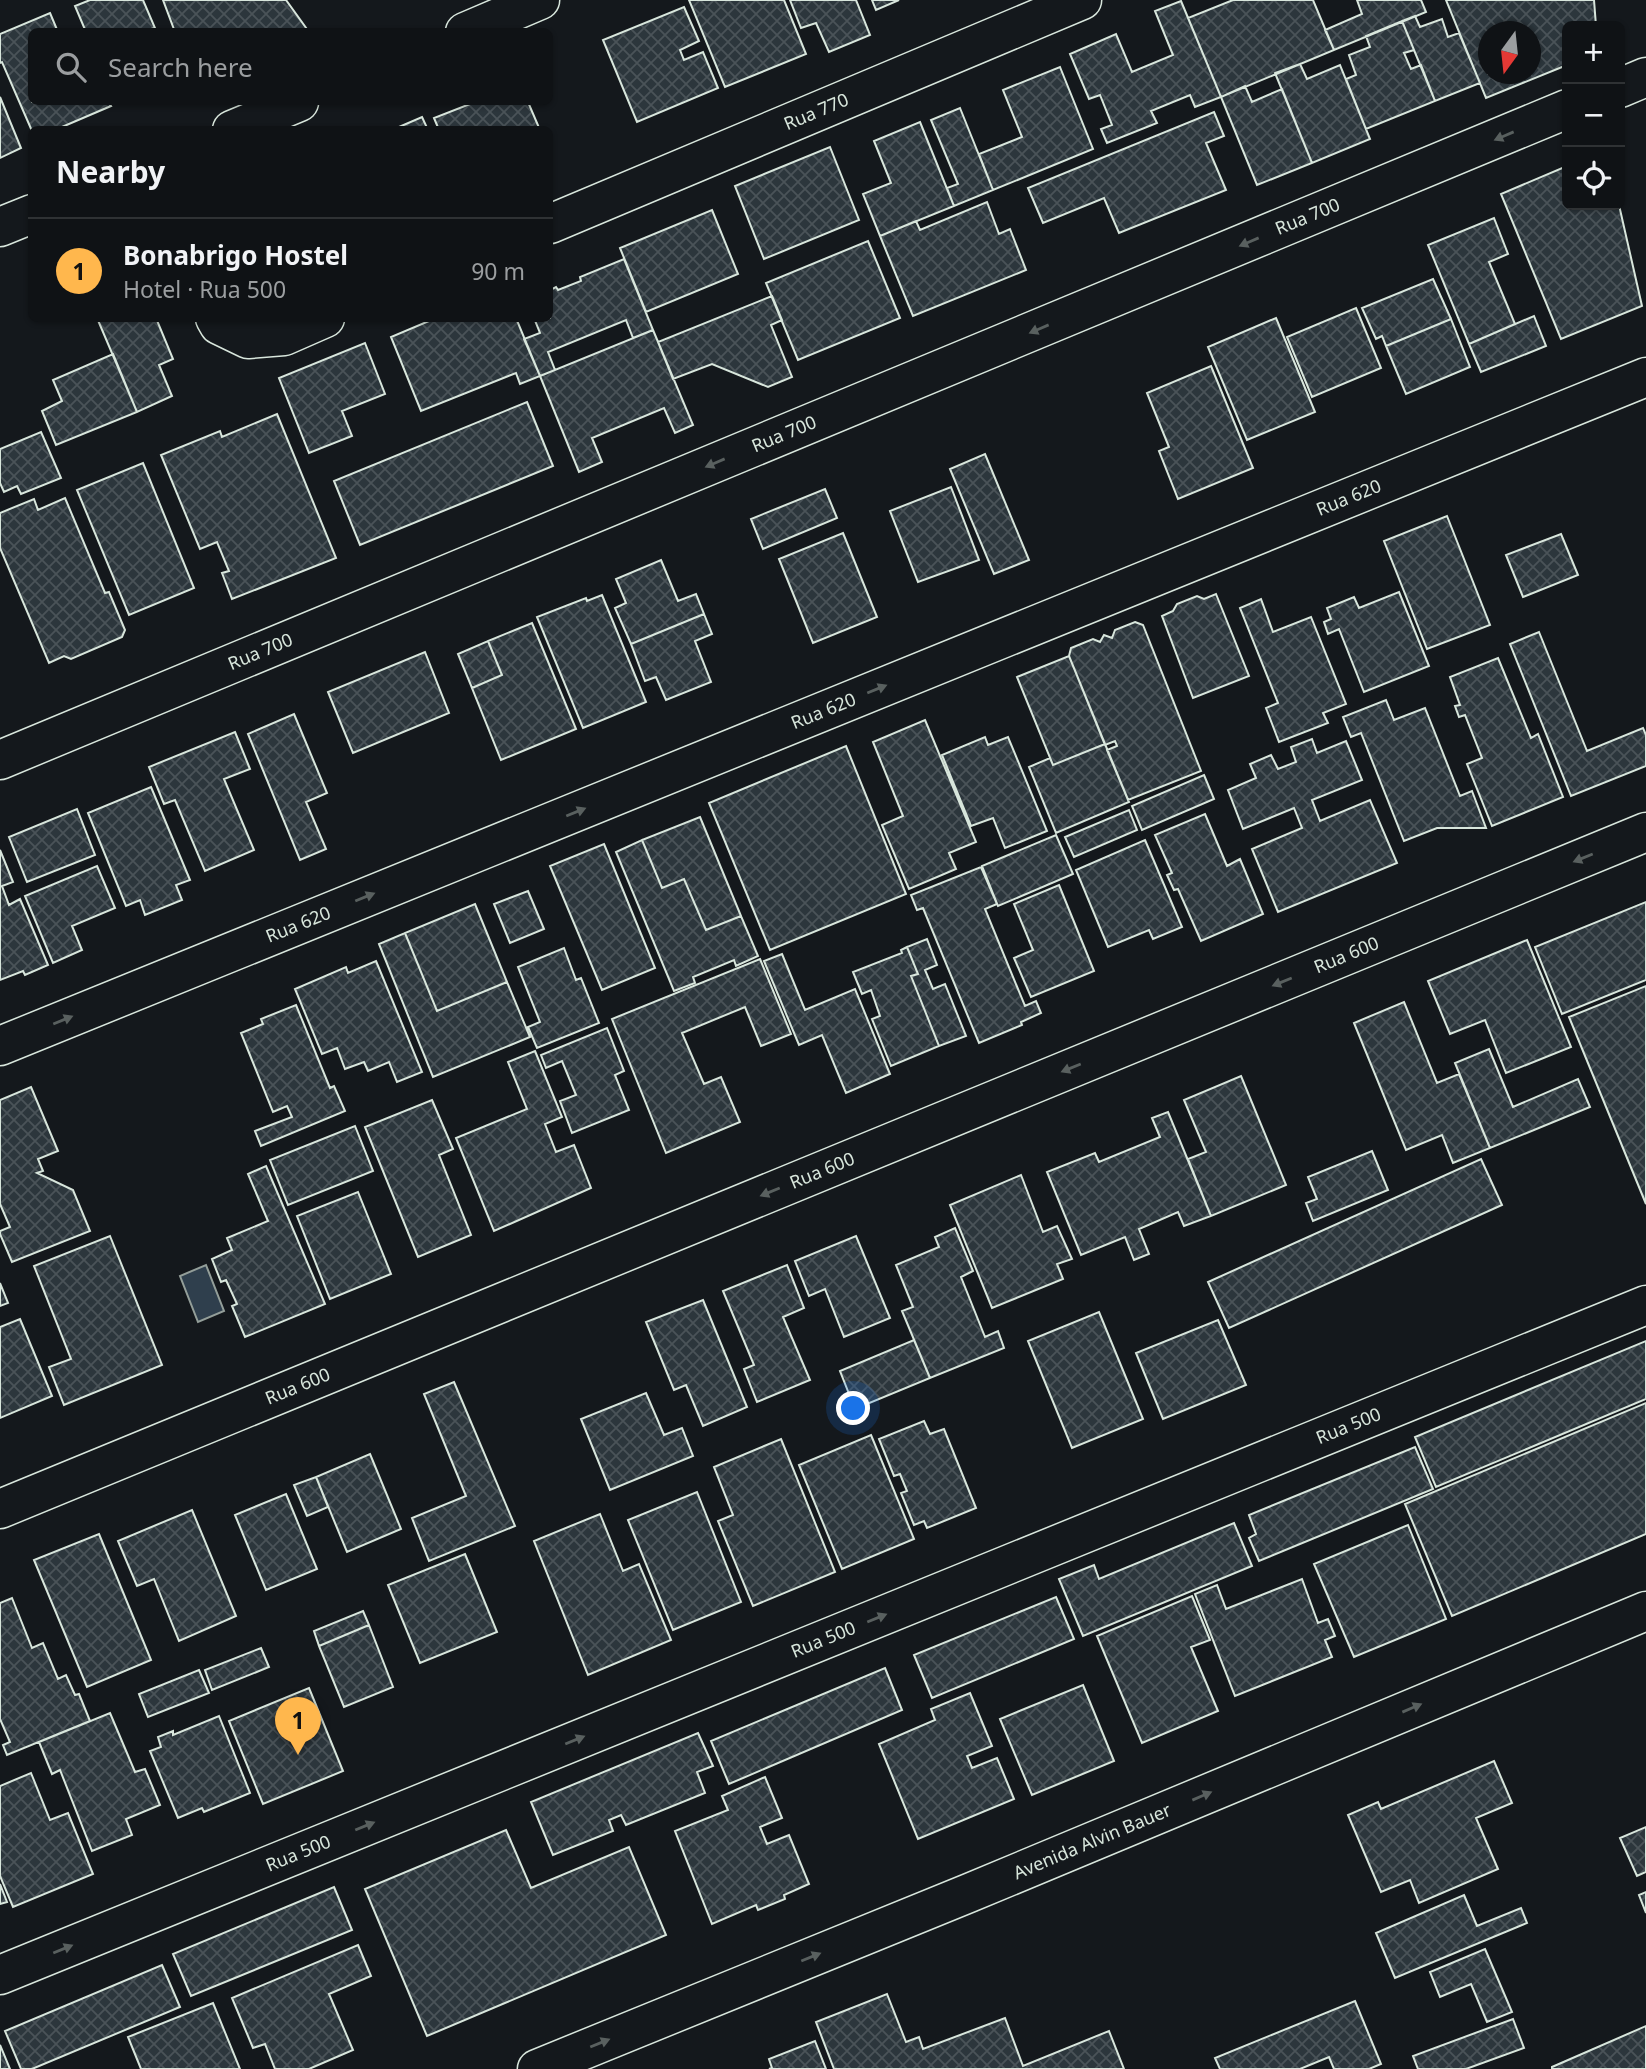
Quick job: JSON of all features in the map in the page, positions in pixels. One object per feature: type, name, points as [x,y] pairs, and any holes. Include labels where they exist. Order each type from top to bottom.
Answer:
[{"type":"street","points":[[474,28],[540,0]]},
{"type":"street","name":"Rua 770","points":[[553,223],[1082,0]]},
{"type":"street","points":[[1625,86],[1646,77]]},
{"type":"street","points":[[242,126],[292,105]]},
{"type":"street","name":"Rua 700","points":[[0,760],[1562,112]]},
{"type":"street","points":[[0,227],[28,216]]},
{"type":"street","points":[[217,322],[219,326],[248,339],[284,336],[316,322]]},
{"type":"street","name":"Rua 620","points":[[0,1046],[1646,377]]},
{"type":"street","name":"Rua 600","points":[[0,1509],[1646,832]]},
{"type":"street","name":"Rua 500","points":[[0,1975],[1646,1305]]},
{"type":"street","name":"Avenida Alvin Bauer","points":[[537,2069],[1646,1611]]},
{"type":"water","points":[[206,1265],[224,1311],[198,1322],[180,1276]]},
{"type":"building","points":[[90,0],[143,0],[155,28],[84,28],[75,6]]},
{"type":"building","points":[[163,0],[286,0],[306,28],[174,28]]},
{"type":"building","points":[[689,0],[784,0],[806,54],[725,87]]},
{"type":"building","points":[[790,0],[856,0],[870,35],[829,52],[816,23],[801,28]]},
{"type":"building","points":[[872,0],[899,0],[876,10]]},
{"type":"building","points":[[1233,0],[1313,0],[1334,50],[1221,97],[1188,18]]},
{"type":"building","points":[[1357,0],[1421,0],[1426,12],[1334,50],[1325,30],[1362,14]]},
{"type":"building","points":[[1446,0],[1594,0],[1596,21],[1562,21],[1562,67],[1541,76],[1541,21],[1478,21],[1478,78]]},
{"type":"building","points":[[1181,1],[1221,97],[1195,107],[1190,95],[1151,111],[1157,123],[1107,143],[1101,129],[1112,125],[1100,95],[1089,99],[1070,54],[1116,34],[1132,72],[1173,55],[1155,11]]},
{"type":"building","points":[[684,7],[699,41],[680,50],[684,60],[703,52],[718,88],[637,122],[603,40]]},
{"type":"building","points":[[50,13],[56,28],[28,28],[28,105],[111,106],[64,126],[30,126],[2,62],[0,63],[0,34]]},
{"type":"building","points":[[1415,16],[1420,27],[1442,19],[1448,37],[1459,33],[1478,84],[1435,101],[1402,21]]},
{"type":"building","points":[[1402,21],[1414,50],[1404,53],[1411,69],[1421,65],[1435,101],[1366,129],[1346,79],[1356,75],[1349,55],[1370,47],[1366,36]]},
{"type":"building","points":[[1300,64],[1307,79],[1340,65],[1370,139],[1312,163],[1275,73]]},
{"type":"building","points":[[1060,67],[1093,149],[993,190],[979,154],[1022,137],[1003,90]]},
{"type":"building","points":[[1480,84],[1520,84],[1486,98]]},
{"type":"building","points":[[1245,86],[1252,102],[1282,89],[1312,163],[1257,185],[1221,97]]},
{"type":"building","points":[[0,97],[21,148],[0,158]]},
{"type":"building","points":[[467,105],[529,105],[538,126],[437,126],[434,118]]},
{"type":"building","points":[[960,108],[993,190],[954,206],[947,188],[958,184],[931,120]]},
{"type":"building","points":[[1214,112],[1224,136],[1206,143],[1226,190],[1119,233],[1104,198],[1043,223],[1028,188]]},
{"type":"building","points":[[422,117],[426,126],[401,126]]},
{"type":"building","points":[[920,122],[954,206],[880,236],[863,194],[891,183],[874,141]]},
{"type":"building","points":[[830,147],[859,220],[764,259],[735,186]]},
{"type":"building","points":[[1562,168],[1562,210],[1620,210],[1642,306],[1561,339],[1501,194]]},
{"type":"building","points":[[987,202],[999,234],[1010,229],[1026,270],[913,316],[880,236],[916,221],[920,230]]},
{"type":"building","points":[[712,210],[738,274],[646,312],[620,248]]},
{"type":"building","points":[[1494,218],[1508,254],[1489,262],[1515,324],[1469,344],[1428,245]]},
{"type":"building","points":[[868,241],[900,318],[798,360],[766,283]]},
{"type":"building","points":[[624,259],[653,330],[633,338],[626,320],[548,352],[555,370],[540,376],[524,339],[540,333],[536,322],[553,322],[553,288],[556,287],[558,290],[581,281],[580,277]]},
{"type":"building","points":[[1433,279],[1451,319],[1386,346],[1382,336],[1376,339],[1362,308]]},
{"type":"building","points":[[772,296],[782,320],[771,325],[792,377],[768,387],[712,364],[673,379],[658,342]]},
{"type":"building","points":[[1356,308],[1381,368],[1312,397],[1287,337]]},
{"type":"building","points":[[1534,316],[1546,346],[1481,372],[1469,344]]},
{"type":"building","points":[[1276,318],[1315,412],[1247,440],[1208,347]]},
{"type":"building","points":[[1451,319],[1470,367],[1406,394],[1386,346]]},
{"type":"building","points":[[99,322],[158,322],[173,359],[159,365],[172,396],[137,412]]},
{"type":"building","points":[[427,322],[518,322],[540,376],[520,384],[516,373],[421,411],[391,337]]},
{"type":"building","points":[[653,330],[693,425],[675,433],[664,408],[592,438],[602,462],[579,472],[540,376]]},
{"type":"building","points":[[365,343],[385,394],[342,411],[352,436],[309,453],[279,378]]},
{"type":"building","points":[[113,354],[137,412],[56,445],[42,411],[62,401],[53,380]]},
{"type":"building","points":[[1211,366],[1253,468],[1178,499],[1159,451],[1169,447],[1147,393]]},
{"type":"building","points":[[527,402],[553,466],[360,545],[334,481]]},
{"type":"building","points":[[277,414],[336,558],[232,599],[222,573],[229,571],[217,542],[200,549],[161,455],[220,431],[222,437]]},
{"type":"building","points":[[41,432],[61,478],[21,494],[17,486],[4,492],[0,483],[0,449]]},
{"type":"building","points":[[985,454],[1029,560],[994,574],[950,469]]},
{"type":"building","points":[[143,463],[194,588],[129,615],[77,490]]},
{"type":"building","points":[[951,487],[979,560],[918,582],[890,511]]},
{"type":"building","points":[[825,489],[837,518],[763,549],[751,519]]},
{"type":"building","points":[[65,498],[105,593],[109,592],[125,630],[122,637],[71,659],[64,656],[49,663],[0,548],[0,513],[34,499],[38,510]]},
{"type":"building","points":[[1447,516],[1490,625],[1427,649],[1384,541]]},
{"type":"building","points":[[843,533],[877,617],[813,643],[779,559]]},
{"type":"building","points":[[1561,534],[1578,575],[1523,597],[1506,555]]},
{"type":"building","points":[[661,560],[678,601],[696,594],[704,614],[631,644],[615,608],[626,603],[616,579]]},
{"type":"building","points":[[1399,592],[1429,666],[1364,692],[1339,629],[1328,634],[1324,622],[1331,619],[1327,608],[1354,597],[1359,608]]},
{"type":"building","points":[[1216,594],[1249,676],[1193,698],[1162,616],[1173,611],[1177,604],[1197,596],[1204,599]]},
{"type":"building","points":[[602,595],[646,702],[583,728],[537,617],[586,598],[587,601]]},
{"type":"building","points":[[1261,599],[1273,632],[1311,617],[1346,704],[1323,713],[1328,723],[1279,742],[1266,708],[1278,703],[1240,608]]},
{"type":"building","points":[[704,614],[712,634],[695,641],[711,682],[666,700],[656,677],[645,681],[631,644]]},
{"type":"building","points":[[1135,622],[1143,625],[1201,771],[1128,800],[1107,750],[1117,746],[1115,741],[1105,745],[1069,656],[1071,648],[1093,639],[1100,642],[1104,635],[1112,638],[1115,630]]},
{"type":"building","points":[[532,623],[576,729],[501,760],[472,688],[502,675],[488,641]]},
{"type":"building","points":[[1539,632],[1587,751],[1643,728],[1646,735],[1646,766],[1571,796],[1510,644]]},
{"type":"building","points":[[488,641],[502,675],[472,688],[458,654]]},
{"type":"building","points":[[425,652],[449,713],[353,753],[328,692]]},
{"type":"building","points":[[1069,656],[1105,744],[1053,765],[1017,677]]},
{"type":"building","points":[[1498,658],[1531,738],[1538,734],[1563,797],[1492,826],[1467,764],[1482,758],[1465,715],[1459,717],[1455,706],[1460,705],[1450,677]]},
{"type":"building","points":[[1386,700],[1394,720],[1425,708],[1460,796],[1472,791],[1486,828],[1437,828],[1404,841],[1361,733],[1351,737],[1343,717]]},
{"type":"building","points":[[294,714],[327,793],[306,802],[326,849],[300,860],[248,734]]},
{"type":"building","points":[[925,720],[976,842],[949,853],[956,869],[909,889],[882,825],[903,816],[873,742]]},
{"type":"building","points":[[235,732],[250,769],[224,779],[254,850],[205,871],[175,800],[164,804],[149,767]]},
{"type":"building","points":[[985,737],[988,745],[1008,737],[1047,831],[1005,848],[993,818],[971,826],[942,755]]},
{"type":"building","points":[[1312,739],[1317,753],[1346,741],[1362,780],[1312,800],[1320,821],[1370,800],[1397,863],[1278,912],[1252,849],[1302,828],[1294,808],[1243,829],[1228,790],[1256,778],[1250,764],[1271,755],[1278,769],[1296,762],[1291,747]]},
{"type":"building","points":[[1105,744],[1129,802],[1056,833],[1029,767],[1050,758],[1053,765]]},
{"type":"building","points":[[846,746],[906,894],[770,950],[709,803]]},
{"type":"building","points":[[1204,775],[1214,799],[1142,830],[1132,806]]},
{"type":"building","points":[[151,787],[190,880],[176,885],[182,900],[145,915],[140,900],[126,906],[88,813]]},
{"type":"building","points":[[77,809],[95,855],[27,882],[9,837]]},
{"type":"building","points":[[1129,810],[1137,830],[1074,857],[1065,837]]},
{"type":"building","points":[[1205,814],[1227,866],[1240,859],[1263,914],[1201,941],[1178,889],[1174,890],[1167,875],[1172,873],[1155,835]]},
{"type":"building","points":[[700,817],[741,916],[706,930],[684,879],[662,888],[642,840]]},
{"type":"building","points":[[1056,835],[1073,874],[998,906],[982,866]]},
{"type":"building","points":[[642,840],[662,888],[684,879],[706,930],[741,916],[758,956],[736,966],[734,960],[693,977],[695,983],[674,991],[616,852]]},
{"type":"building","points":[[1145,840],[1182,927],[1153,939],[1149,930],[1108,947],[1076,870]]},
{"type":"building","points":[[604,844],[655,968],[602,990],[550,866]]},
{"type":"building","points":[[0,850],[13,882],[2,886],[9,905],[20,899],[48,965],[25,975],[23,971],[0,980]]},
{"type":"building","points":[[97,866],[115,908],[72,926],[82,950],[53,963],[25,896]]},
{"type":"building","points":[[981,867],[997,904],[985,909],[1025,1006],[1036,1001],[1041,1013],[1021,1022],[1022,1025],[979,1043],[923,908],[917,910],[911,895]]},
{"type":"building","points":[[1059,885],[1094,971],[1031,997],[1014,958],[1033,950],[1014,904]]},
{"type":"building","points":[[528,891],[544,929],[510,943],[494,904]]},
{"type":"building","points":[[1646,902],[1646,980],[1562,1014],[1535,947]]},
{"type":"building","points":[[475,904],[507,982],[437,1011],[405,933]]},
{"type":"building","points":[[405,933],[437,1011],[507,982],[530,1037],[433,1077],[379,944]]},
{"type":"building","points":[[927,939],[937,965],[925,970],[933,989],[945,984],[966,1036],[939,1046],[911,976],[918,974],[907,947]]},
{"type":"building","points":[[1527,940],[1571,1047],[1506,1073],[1485,1020],[1450,1034],[1428,981]]},
{"type":"building","points":[[907,947],[918,974],[911,976],[939,1046],[891,1066],[872,1019],[880,1016],[871,990],[862,994],[853,972],[902,953],[901,950]]},
{"type":"building","points":[[564,948],[576,980],[581,978],[599,1023],[537,1048],[528,1027],[540,1022],[518,967]]},
{"type":"building","points":[[782,954],[805,1010],[855,989],[890,1074],[846,1093],[822,1035],[799,1045],[764,961]]},
{"type":"building","points":[[760,959],[791,1034],[761,1046],[745,1007],[682,1033],[704,1084],[721,1077],[740,1122],[666,1153],[612,1019]]},
{"type":"building","points":[[376,961],[422,1072],[397,1082],[389,1062],[368,1071],[364,1062],[345,1069],[337,1048],[322,1054],[295,989],[346,967],[348,973]]},
{"type":"building","points":[[1646,986],[1646,1204],[1569,1017]]},
{"type":"building","points":[[1404,1002],[1437,1083],[1459,1074],[1490,1148],[1453,1163],[1442,1135],[1406,1150],[1354,1023]]},
{"type":"building","points":[[296,1005],[330,1088],[334,1086],[345,1111],[261,1146],[255,1131],[292,1117],[287,1106],[273,1112],[241,1033],[263,1024],[261,1019]]},
{"type":"building","points":[[607,1028],[624,1071],[615,1075],[629,1110],[572,1133],[560,1101],[576,1095],[562,1061],[546,1068],[541,1055]]},
{"type":"building","points":[[1489,1049],[1513,1107],[1578,1079],[1590,1107],[1490,1148],[1455,1063]]},
{"type":"building","points":[[535,1051],[562,1117],[545,1124],[556,1152],[574,1145],[591,1188],[494,1231],[456,1138],[527,1109],[508,1062]]},
{"type":"building","points":[[1241,1076],[1286,1185],[1211,1216],[1188,1159],[1206,1152],[1184,1100]]},
{"type":"building","points":[[31,1087],[58,1151],[38,1159],[43,1171],[37,1173],[73,1190],[90,1231],[12,1262],[0,1234],[0,1231],[10,1227],[0,1204],[0,1100]]},
{"type":"building","points":[[432,1100],[453,1149],[439,1155],[471,1235],[418,1257],[365,1127]]},
{"type":"building","points":[[1168,1112],[1211,1216],[1184,1226],[1178,1212],[1139,1229],[1149,1254],[1134,1260],[1125,1237],[1081,1255],[1047,1172],[1095,1153],[1099,1162],[1160,1137],[1152,1118]]},
{"type":"building","points":[[355,1126],[373,1171],[288,1205],[270,1160]]},
{"type":"building","points":[[1372,1151],[1388,1190],[1313,1221],[1306,1203],[1317,1199],[1308,1177]]},
{"type":"building","points":[[1481,1159],[1502,1205],[1229,1328],[1208,1282]]},
{"type":"building","points":[[266,1166],[325,1304],[245,1337],[232,1306],[237,1304],[226,1280],[221,1282],[212,1259],[232,1250],[227,1238],[268,1221],[248,1174]]},
{"type":"building","points":[[1021,1175],[1043,1232],[1057,1226],[1072,1259],[1057,1264],[1063,1279],[992,1308],[950,1205]]},
{"type":"building","points":[[358,1192],[391,1274],[330,1299],[297,1216]]},
{"type":"building","points":[[955,1228],[973,1271],[961,1277],[985,1337],[998,1331],[1004,1348],[930,1378],[902,1311],[913,1307],[896,1265],[939,1247],[935,1237]]},
{"type":"building","points":[[110,1236],[162,1365],[64,1405],[49,1367],[71,1359],[34,1266]]},
{"type":"building","points":[[856,1236],[890,1318],[844,1337],[825,1289],[809,1296],[795,1261]]},
{"type":"building","points":[[787,1265],[804,1308],[783,1317],[810,1380],[757,1402],[744,1369],[754,1365],[723,1291]]},
{"type":"building","points":[[0,1283],[8,1303],[0,1306]]},
{"type":"building","points":[[703,1300],[747,1407],[703,1426],[686,1385],[674,1390],[646,1322]]},
{"type":"building","points":[[1099,1312],[1143,1419],[1072,1448],[1028,1341]]},
{"type":"building","points":[[20,1319],[52,1396],[0,1418],[0,1327]]},
{"type":"building","points":[[1218,1320],[1246,1385],[1163,1419],[1136,1353]]},
{"type":"building","points":[[914,1340],[930,1378],[855,1409],[840,1371]]},
{"type":"building","points":[[1646,1341],[1646,1399],[1436,1487],[1415,1437]]},
{"type":"building","points":[[454,1382],[515,1526],[429,1561],[412,1518],[466,1496],[424,1394]]},
{"type":"building","points":[[646,1393],[664,1435],[682,1428],[693,1456],[610,1490],[581,1419]]},
{"type":"building","points":[[1646,1403],[1646,1534],[1452,1616],[1405,1504]]},
{"type":"building","points":[[924,1421],[930,1434],[944,1429],[976,1508],[927,1528],[924,1521],[914,1525],[901,1493],[907,1491],[900,1474],[894,1476],[879,1439]]},
{"type":"building","points":[[871,1435],[914,1539],[842,1569],[799,1465]]},
{"type":"building","points":[[781,1439],[835,1572],[753,1606],[718,1521],[733,1515],[714,1467]]},
{"type":"building","points":[[1415,1447],[1433,1489],[1259,1561],[1249,1538],[1256,1534],[1249,1515]]},
{"type":"building","points":[[370,1454],[401,1529],[347,1552],[316,1477]]},
{"type":"building","points":[[316,1477],[328,1507],[307,1516],[294,1485]]},
{"type":"building","points":[[697,1492],[741,1602],[673,1630],[628,1520]]},
{"type":"building","points":[[286,1494],[317,1569],[266,1590],[235,1515]]},
{"type":"building","points":[[192,1510],[236,1616],[179,1641],[154,1579],[137,1586],[118,1541]]},
{"type":"building","points":[[600,1514],[623,1571],[639,1564],[671,1640],[588,1675],[534,1541]]},
{"type":"building","points":[[1234,1523],[1252,1566],[1083,1636],[1059,1579],[1094,1565],[1099,1579]]},
{"type":"building","points":[[1408,1525],[1446,1619],[1354,1657],[1314,1564]]},
{"type":"building","points":[[99,1534],[151,1660],[87,1687],[34,1560]]},
{"type":"building","points":[[465,1554],[497,1632],[420,1663],[388,1585]]},
{"type":"building","points":[[1302,1579],[1318,1623],[1328,1619],[1335,1636],[1325,1640],[1332,1657],[1235,1696],[1195,1594],[1217,1585],[1226,1609]]},
{"type":"building","points":[[1192,1596],[1210,1640],[1191,1647],[1218,1711],[1142,1743],[1097,1636]]},
{"type":"building","points":[[1056,1597],[1074,1639],[932,1698],[914,1655]]},
{"type":"building","points":[[12,1598],[32,1648],[43,1643],[58,1679],[66,1675],[75,1695],[79,1694],[90,1721],[7,1755],[3,1745],[10,1742],[0,1719],[0,1603]]},
{"type":"building","points":[[363,1611],[369,1625],[319,1646],[314,1631]]},
{"type":"building","points":[[369,1625],[393,1687],[344,1707],[319,1646]]},
{"type":"building","points":[[261,1648],[269,1667],[212,1690],[205,1670]]},
{"type":"building","points":[[885,1668],[902,1710],[729,1784],[711,1741]]},
{"type":"building","points":[[199,1670],[209,1693],[148,1717],[139,1694]]},
{"type":"building","points":[[1083,1685],[1114,1761],[1032,1795],[1000,1719]]},
{"type":"building","points":[[309,1688],[343,1771],[263,1804],[229,1721]]},
{"type":"building","points":[[970,1693],[992,1746],[967,1756],[972,1768],[997,1758],[1014,1799],[918,1839],[879,1744],[935,1720],[931,1709]]},
{"type":"building","points":[[110,1713],[135,1772],[145,1769],[160,1805],[126,1819],[132,1835],[92,1851],[60,1770],[52,1774],[39,1742]]},
{"type":"building","points":[[219,1716],[250,1793],[204,1812],[202,1808],[178,1818],[150,1751],[161,1747],[158,1737],[173,1731],[173,1735]]},
{"type":"building","points":[[698,1733],[713,1766],[697,1772],[705,1793],[626,1825],[621,1815],[609,1820],[613,1831],[553,1855],[531,1802]]},
{"type":"building","points":[[1494,1761],[1512,1803],[1476,1818],[1498,1869],[1419,1903],[1410,1880],[1381,1892],[1348,1815],[1378,1802],[1381,1809]]},
{"type":"building","points":[[31,1773],[50,1820],[68,1813],[93,1874],[13,1907],[0,1876],[0,1786]]},
{"type":"building","points":[[765,1777],[782,1818],[760,1827],[767,1844],[789,1835],[809,1884],[784,1895],[785,1899],[758,1910],[756,1905],[712,1924],[675,1831],[728,1810],[722,1796]]},
{"type":"building","points":[[1646,1827],[1646,1872],[1637,1876],[1620,1838]]},
{"type":"building","points":[[506,1830],[531,1888],[629,1847],[666,1935],[427,2036],[365,1889]]},
{"type":"building","points":[[0,1884],[7,1902],[0,1904]]},
{"type":"building","points":[[334,1887],[352,1930],[191,1996],[173,1954]]},
{"type":"building","points":[[1646,1892],[1646,1913],[1639,1895]]},
{"type":"building","points":[[1464,1895],[1477,1926],[1521,1908],[1527,1923],[1395,1978],[1376,1933]]},
{"type":"building","points":[[358,1945],[371,1976],[329,1994],[353,2050],[309,2069],[275,2069],[265,2044],[253,2048],[232,1998]]},
{"type":"building","points":[[1485,1949],[1512,2012],[1487,2022],[1471,1984],[1440,1997],[1430,1972]]},
{"type":"building","points":[[162,1965],[180,2007],[32,2069],[21,2069],[5,2031]]},
{"type":"building","points":[[887,1994],[906,2042],[919,2037],[923,2049],[1005,2018],[1023,2066],[1109,2031],[1124,2069],[834,2069],[816,2022]]},
{"type":"building","points":[[1355,2001],[1381,2064],[1369,2069],[1334,2069],[1329,2057],[1300,2069],[1220,2069],[1215,2058]]},
{"type":"building","points":[[213,2003],[240,2069],[141,2069],[128,2037]]},
{"type":"building","points":[[1513,2019],[1524,2048],[1466,2069],[1418,2069],[1413,2056]]},
{"type":"building","points":[[1646,2026],[1646,2069],[1552,2069],[1552,2067]]},
{"type":"building","points":[[815,2041],[826,2069],[769,2069],[772,2068],[769,2059]]},
{"type":"building","points":[[0,2045],[10,2069],[0,2069]]},
{"type":"place","name":"Bonabrigo Hostel","points":[[298,1755]]}]
